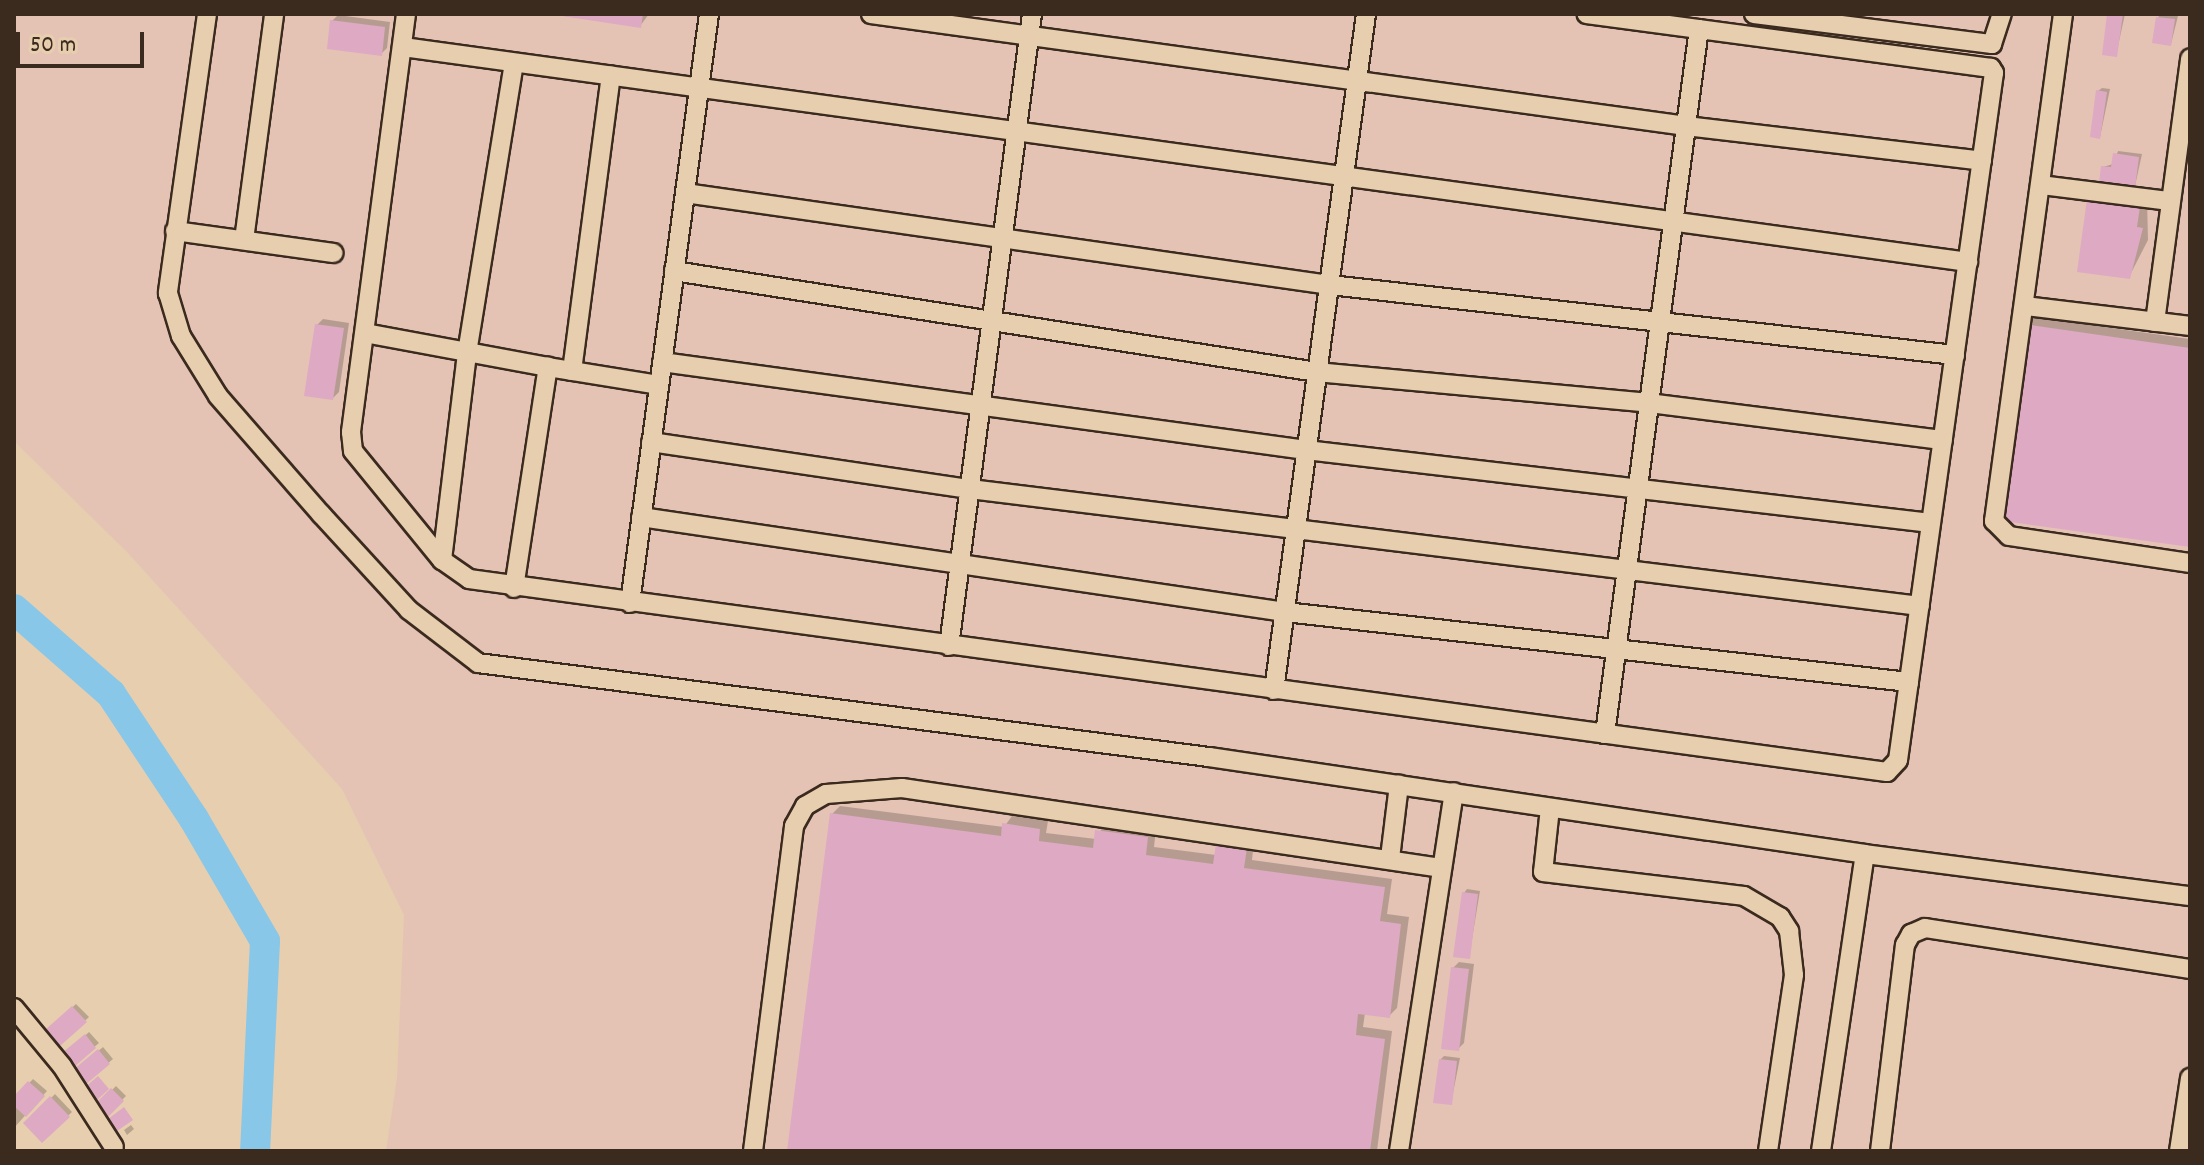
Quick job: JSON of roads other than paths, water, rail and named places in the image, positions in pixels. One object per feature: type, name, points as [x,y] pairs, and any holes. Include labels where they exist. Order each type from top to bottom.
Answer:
[{"type":"street","points":[[207,14],[168,293],[195,363],[239,419],[409,610],[478,663],[1454,792],[1865,854],[2190,896]]},
{"type":"street","points":[[244,240],[274,14]]},
{"type":"street","points":[[406,14],[353,451],[442,560],[469,579],[514,588],[1887,772],[1898,760],[1982,161],[1991,68],[1587,14]]},
{"type":"street","points":[[630,603],[709,14]]},
{"type":"street","points":[[871,14],[1358,83],[1982,161]]},
{"type":"street","points":[[949,646],[1032,14]]},
{"type":"street","points":[[1274,690],[1366,14]]},
{"type":"street","points":[[1754,14],[1992,44],[2002,14]]},
{"type":"street","points":[[2063,14],[1996,526],[2009,536],[2190,563]]},
{"type":"street","points":[[1605,734],[1699,29]]},
{"type":"street","points":[[403,47],[1968,262]]},
{"type":"street","points":[[2155,322],[2190,58]]},
{"type":"street","points":[[442,560],[467,353],[514,64]]},
{"type":"street","points":[[572,371],[611,76]]},
{"type":"street","points":[[2041,185],[2169,201]]},
{"type":"street","points":[[685,193],[1330,285],[1659,326],[1955,355]]},
{"type":"street","points":[[175,231],[333,253]]},
{"type":"street","points":[[674,271],[1317,372],[1649,403],[1943,440]]},
{"type":"street","points":[[2025,306],[2190,326]]},
{"type":"street","points":[[365,333],[659,385]]},
{"type":"street","points":[[662,362],[1306,450],[1931,523]]},
{"type":"street","points":[[514,588],[548,367]]},
{"type":"street","points":[[651,442],[970,489],[1920,606]]},
{"type":"street","points":[[641,517],[1285,612],[1909,682]]},
{"type":"street","points":[[1390,858],[1399,785]]},
{"type":"street","points":[[753,1151],[794,826],[805,806],[826,794],[902,788],[1442,868]]},
{"type":"street","points":[[1399,1151],[1454,792]]},
{"type":"street","points":[[1550,808],[1543,872],[1744,896],[1780,917],[1792,946],[1794,975],[1768,1151]]},
{"type":"street","points":[[1821,1151],[1865,854]]},
{"type":"street","points":[[1880,1151],[1905,945],[1911,934],[1925,928],[2190,969]]},
{"type":"street","points":[[14,1008],[62,1066],[114,1147]]},
{"type":"street","points":[[2179,1151],[2190,1078]]},
{"type":"waterway","points":[[14,609],[111,694],[194,819],[265,941],[255,1151]]}]
